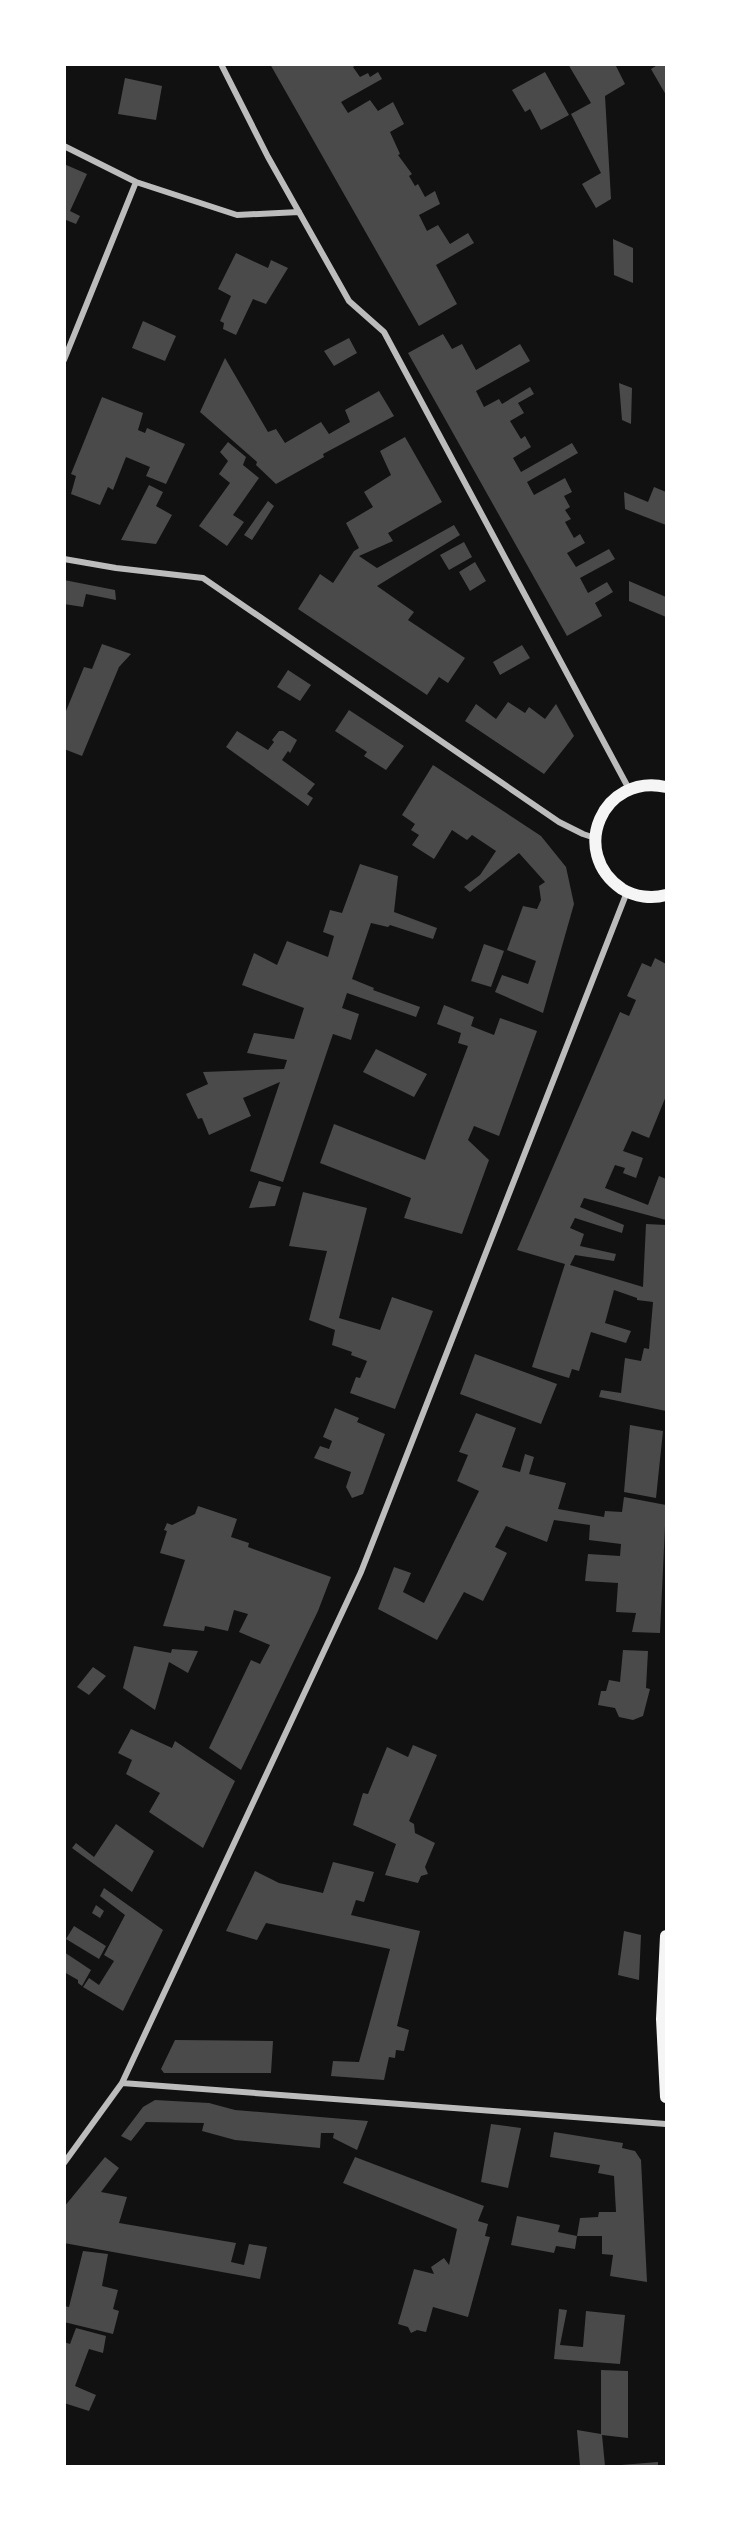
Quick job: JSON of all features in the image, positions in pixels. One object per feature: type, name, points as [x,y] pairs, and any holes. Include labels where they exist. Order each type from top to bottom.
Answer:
[{"type":"main road","points":[[664,783],[629,789],[616,798],[605,809],[598,823],[595,838],[597,854],[603,870],[613,882],[627,892],[650,897],[666,895]]},
{"type":"main road","points":[[666,1936],[662,2019],[666,2097]]},
{"type":"street","points":[[221,64],[349,301],[384,332],[629,789]]},
{"type":"street","points":[[64,146],[136,182],[237,215],[299,212]]},
{"type":"street","points":[[64,360],[136,182]]},
{"type":"street","points":[[64,559],[116,568],[203,578],[559,822],[595,838]]},
{"type":"street","points":[[64,2163],[122,2083],[361,1572],[627,892]]},
{"type":"street","points":[[122,2083],[666,2124]]},
{"type":"building","points":[[270,64],[357,64],[353,67],[360,77],[368,73],[370,77],[378,72],[382,79],[341,102],[348,113],[370,100],[378,111],[393,102],[404,124],[390,132],[400,154],[398,155],[412,174],[409,176],[415,186],[418,184],[425,197],[435,191],[440,204],[419,215],[427,231],[438,225],[450,244],[468,233],[474,243],[436,265],[457,304],[419,326]]},
{"type":"building","points":[[568,64],[615,64],[625,84],[605,96],[611,199],[596,208],[582,184],[601,173],[571,114],[591,103]]},
{"type":"building","points":[[659,64],[666,64],[666,95],[651,69]]},
{"type":"building","points":[[545,72],[569,115],[541,130],[530,109],[525,112],[512,90]]},
{"type":"building","points":[[125,78],[162,86],[156,120],[118,114]]},
{"type":"building","points":[[64,164],[87,174],[70,211],[80,216],[76,224],[66,220],[64,225]]},
{"type":"building","points":[[613,239],[633,248],[633,283],[614,275]]},
{"type":"building","points":[[236,253],[268,268],[271,260],[288,268],[266,304],[253,299],[236,335],[223,329],[224,323],[220,321],[231,296],[218,289]]},
{"type":"building","points":[[143,321],[176,336],[165,361],[132,348]]},
{"type":"building","points":[[443,334],[452,349],[462,344],[476,370],[520,344],[530,361],[476,391],[484,407],[499,399],[502,404],[530,387],[534,394],[518,403],[524,413],[510,421],[521,439],[525,436],[531,447],[513,458],[521,472],[572,443],[578,453],[527,482],[534,495],[565,478],[572,492],[564,496],[570,507],[565,510],[571,519],[565,522],[574,538],[580,534],[585,543],[567,553],[576,567],[609,549],[615,559],[580,578],[588,593],[607,582],[613,592],[595,603],[602,616],[567,636],[408,353]]},
{"type":"building","points":[[349,338],[357,353],[334,366],[324,351]]},
{"type":"building","points":[[225,358],[268,432],[276,429],[285,443],[321,422],[329,434],[350,422],[345,410],[379,391],[394,416],[323,454],[324,457],[276,484],[256,465],[257,462],[200,412]]},
{"type":"building","points":[[619,383],[632,388],[631,424],[622,420]]},
{"type":"building","points":[[102,397],[143,413],[138,430],[145,433],[147,428],[185,444],[166,484],[146,476],[150,467],[126,457],[113,490],[108,487],[100,505],[71,494],[76,476],[71,474]]},
{"type":"building","points":[[405,437],[442,502],[388,533],[393,541],[359,556],[377,568],[454,525],[460,535],[377,586],[414,612],[408,620],[465,658],[448,683],[439,677],[427,695],[298,609],[320,574],[333,583],[354,551],[359,548],[346,523],[373,507],[364,492],[391,475],[380,451]]},
{"type":"building","points":[[228,442],[246,457],[243,465],[259,478],[233,515],[244,522],[227,546],[199,526],[230,483],[219,474],[228,461],[220,452]]},
{"type":"building","points":[[149,485],[163,492],[156,506],[172,515],[156,544],[121,540]]},
{"type":"building","points":[[654,487],[666,492],[666,525],[625,509],[624,492],[648,502]]},
{"type":"building","points":[[268,501],[274,506],[252,540],[244,535]]},
{"type":"building","points":[[464,542],[472,557],[449,570],[440,555]]},
{"type":"building","points":[[475,562],[486,581],[470,591],[459,572]]},
{"type":"building","points":[[64,580],[115,590],[116,600],[86,594],[83,607],[64,604]]},
{"type":"building","points":[[629,581],[666,597],[666,617],[629,601]]},
{"type":"building","points":[[102,644],[131,654],[119,667],[82,756],[64,749],[64,716],[84,667],[92,669]]},
{"type":"building","points":[[522,645],[530,658],[500,675],[493,662]]},
{"type":"building","points":[[288,670],[311,685],[300,701],[277,687]]},
{"type":"building","points":[[508,702],[525,713],[529,707],[545,719],[556,704],[574,736],[544,774],[465,721],[476,704],[496,719]]},
{"type":"building","points":[[349,710],[404,746],[386,770],[364,756],[367,752],[335,731]]},
{"type":"building","points":[[237,731],[268,750],[279,731],[297,740],[290,753],[288,751],[282,760],[315,784],[307,794],[313,798],[308,806],[226,747]]},
{"type":"building","points":[[433,765],[541,836],[566,867],[574,904],[543,1013],[495,992],[502,975],[528,984],[536,961],[507,950],[523,906],[537,909],[541,900],[539,886],[545,882],[519,853],[470,892],[464,887],[480,875],[496,851],[472,835],[467,840],[452,830],[434,859],[412,845],[419,835],[411,830],[415,824],[402,815]]},
{"type":"building","points":[[360,864],[398,876],[394,912],[437,928],[433,939],[390,925],[388,927],[371,923],[352,979],[374,988],[373,990],[420,1007],[416,1017],[347,993],[342,1008],[359,1014],[351,1040],[333,1034],[283,1182],[250,1171],[280,1082],[243,1098],[251,1116],[209,1135],[202,1118],[198,1119],[186,1094],[208,1084],[203,1072],[284,1069],[287,1060],[247,1053],[254,1033],[294,1039],[304,1008],[242,985],[254,953],[277,965],[287,941],[328,957],[334,936],[323,932],[330,910],[342,913]]},
{"type":"building","points":[[484,944],[504,951],[491,987],[471,981]]},
{"type":"building","points":[[655,958],[666,964],[666,1096],[649,1138],[632,1131],[623,1151],[643,1158],[636,1178],[623,1173],[625,1168],[615,1165],[605,1188],[648,1205],[659,1176],[666,1179],[666,1220],[584,1198],[580,1207],[624,1225],[622,1233],[575,1218],[570,1228],[584,1234],[580,1246],[616,1254],[614,1261],[575,1255],[570,1265],[643,1287],[646,1224],[666,1225],[666,1411],[599,1397],[601,1390],[621,1393],[625,1358],[641,1361],[644,1348],[649,1349],[653,1302],[637,1300],[637,1298],[614,1290],[605,1323],[631,1331],[626,1343],[591,1332],[579,1371],[572,1369],[569,1378],[532,1367],[565,1264],[517,1250],[620,1012],[629,1016],[636,1000],[627,996],[642,963],[651,967]]},
{"type":"building","points":[[444,1005],[474,1017],[471,1026],[494,1035],[500,1018],[537,1031],[499,1136],[474,1126],[468,1140],[489,1160],[462,1234],[404,1218],[411,1198],[320,1163],[334,1124],[425,1160],[468,1046],[458,1043],[461,1033],[437,1024]]},
{"type":"building","points":[[376,1049],[427,1074],[414,1097],[363,1072]]},
{"type":"building","points":[[259,1181],[281,1187],[275,1206],[249,1208]]},
{"type":"building","points":[[303,1192],[367,1208],[339,1318],[380,1330],[392,1297],[433,1311],[395,1409],[350,1393],[356,1377],[360,1378],[367,1361],[351,1355],[352,1352],[332,1345],[335,1330],[309,1320],[327,1251],[289,1246]]},
{"type":"building","points":[[475,1354],[557,1384],[541,1424],[460,1394]]},
{"type":"building","points":[[335,1408],[359,1418],[357,1422],[385,1434],[363,1494],[352,1498],[346,1487],[351,1472],[314,1458],[320,1446],[329,1449],[332,1441],[323,1437]]},
{"type":"building","points":[[476,1413],[516,1428],[502,1467],[520,1472],[525,1454],[534,1457],[529,1474],[566,1483],[558,1509],[604,1517],[605,1511],[622,1512],[624,1497],[666,1505],[660,1633],[632,1632],[636,1613],[616,1612],[618,1583],[585,1581],[588,1554],[620,1556],[621,1544],[589,1540],[590,1525],[554,1520],[547,1542],[506,1526],[495,1547],[507,1553],[483,1601],[464,1592],[437,1640],[378,1609],[394,1567],[411,1573],[403,1592],[424,1603],[479,1491],[457,1481],[468,1455],[459,1452]]},
{"type":"building","points":[[630,1425],[663,1431],[656,1498],[624,1492]]},
{"type":"building","points":[[198,1506],[237,1519],[231,1537],[249,1543],[248,1547],[331,1577],[318,1611],[241,1770],[209,1748],[251,1660],[260,1664],[270,1645],[239,1632],[248,1614],[234,1610],[228,1631],[205,1626],[204,1631],[163,1626],[185,1560],[160,1553],[167,1531],[164,1530],[167,1523],[172,1525],[195,1514]]},
{"type":"building","points":[[134,1646],[171,1653],[172,1649],[198,1651],[188,1673],[169,1662],[155,1710],[123,1688]]},
{"type":"building","points":[[623,1650],[648,1651],[646,1688],[650,1689],[643,1716],[633,1720],[619,1717],[615,1708],[598,1705],[601,1691],[606,1691],[609,1680],[620,1682]]},
{"type":"building","points":[[93,1667],[106,1676],[89,1695],[77,1687]]},
{"type":"building","points":[[131,1729],[172,1748],[175,1741],[235,1781],[203,1848],[149,1812],[160,1793],[126,1774],[132,1760],[118,1753]]},
{"type":"building","points":[[413,1745],[437,1755],[409,1821],[414,1824],[415,1833],[435,1843],[425,1867],[428,1874],[421,1876],[418,1883],[385,1875],[396,1844],[353,1825],[363,1793],[368,1794],[387,1747],[408,1757]]},
{"type":"building","points":[[116,1824],[154,1851],[132,1892],[72,1848],[76,1843],[94,1857]]},
{"type":"building","points":[[333,1862],[374,1872],[364,1902],[356,1900],[351,1915],[420,1931],[397,2026],[409,2030],[404,2051],[396,2050],[395,2058],[389,2057],[384,2080],[331,2076],[333,2061],[359,2062],[390,1949],[266,1923],[257,1940],[226,1931],[255,1871],[279,1883],[323,1893]]},
{"type":"building","points":[[104,1888],[163,1930],[123,2011],[83,1987],[89,1978],[99,1985],[114,1961],[104,1955],[125,1915],[100,1896]]},
{"type":"building","points":[[96,1905],[104,1911],[100,1918],[92,1913]]},
{"type":"building","points":[[74,1926],[106,1946],[99,1959],[66,1939]]},
{"type":"building","points":[[624,1931],[641,1935],[639,1980],[618,1975]]},
{"type":"building","points":[[64,1952],[91,1970],[82,1986],[78,1980],[64,1972]]},
{"type":"building","points":[[175,2040],[273,2041],[271,2073],[164,2073],[161,2069]]},
{"type":"building","points":[[155,2100],[209,2103],[235,2110],[368,2121],[357,2150],[333,2138],[334,2133],[321,2133],[320,2148],[235,2140],[202,2131],[204,2123],[146,2122],[131,2141],[121,2136],[143,2107]]},
{"type":"building","points":[[491,2124],[521,2128],[508,2188],[481,2182]]},
{"type":"building","points":[[554,2132],[623,2143],[622,2148],[635,2151],[641,2160],[647,2282],[610,2276],[613,2255],[602,2254],[602,2236],[577,2236],[580,2218],[598,2217],[599,2212],[616,2212],[614,2176],[598,2173],[600,2165],[550,2157]]},
{"type":"building","points":[[105,2157],[119,2168],[101,2192],[127,2197],[119,2223],[236,2243],[231,2262],[244,2265],[249,2244],[267,2247],[260,2279],[64,2243],[64,2207]]},
{"type":"building","points":[[355,2157],[484,2206],[478,2221],[488,2224],[485,2236],[490,2237],[468,2317],[433,2307],[426,2332],[417,2330],[411,2333],[408,2327],[398,2324],[414,2269],[434,2274],[431,2267],[444,2258],[449,2265],[457,2229],[343,2183]]},
{"type":"building","points":[[517,2216],[560,2225],[558,2232],[577,2236],[575,2249],[556,2246],[554,2253],[511,2245]]},
{"type":"building","points":[[83,2251],[108,2254],[102,2286],[118,2290],[113,2309],[119,2311],[113,2334],[64,2322],[64,2306],[69,2307]]},
{"type":"building","points":[[559,2309],[567,2310],[560,2345],[583,2347],[586,2311],[625,2315],[620,2364],[554,2359]]},
{"type":"building","points":[[76,2328],[106,2336],[103,2353],[89,2349],[75,2386],[96,2395],[89,2411],[64,2403],[64,2342],[70,2344]]},
{"type":"building","points":[[601,2370],[628,2371],[628,2438],[602,2435],[605,2466],[580,2466],[577,2430],[601,2434]]},
{"type":"building","points":[[658,2462],[658,2466],[621,2465]]}]
